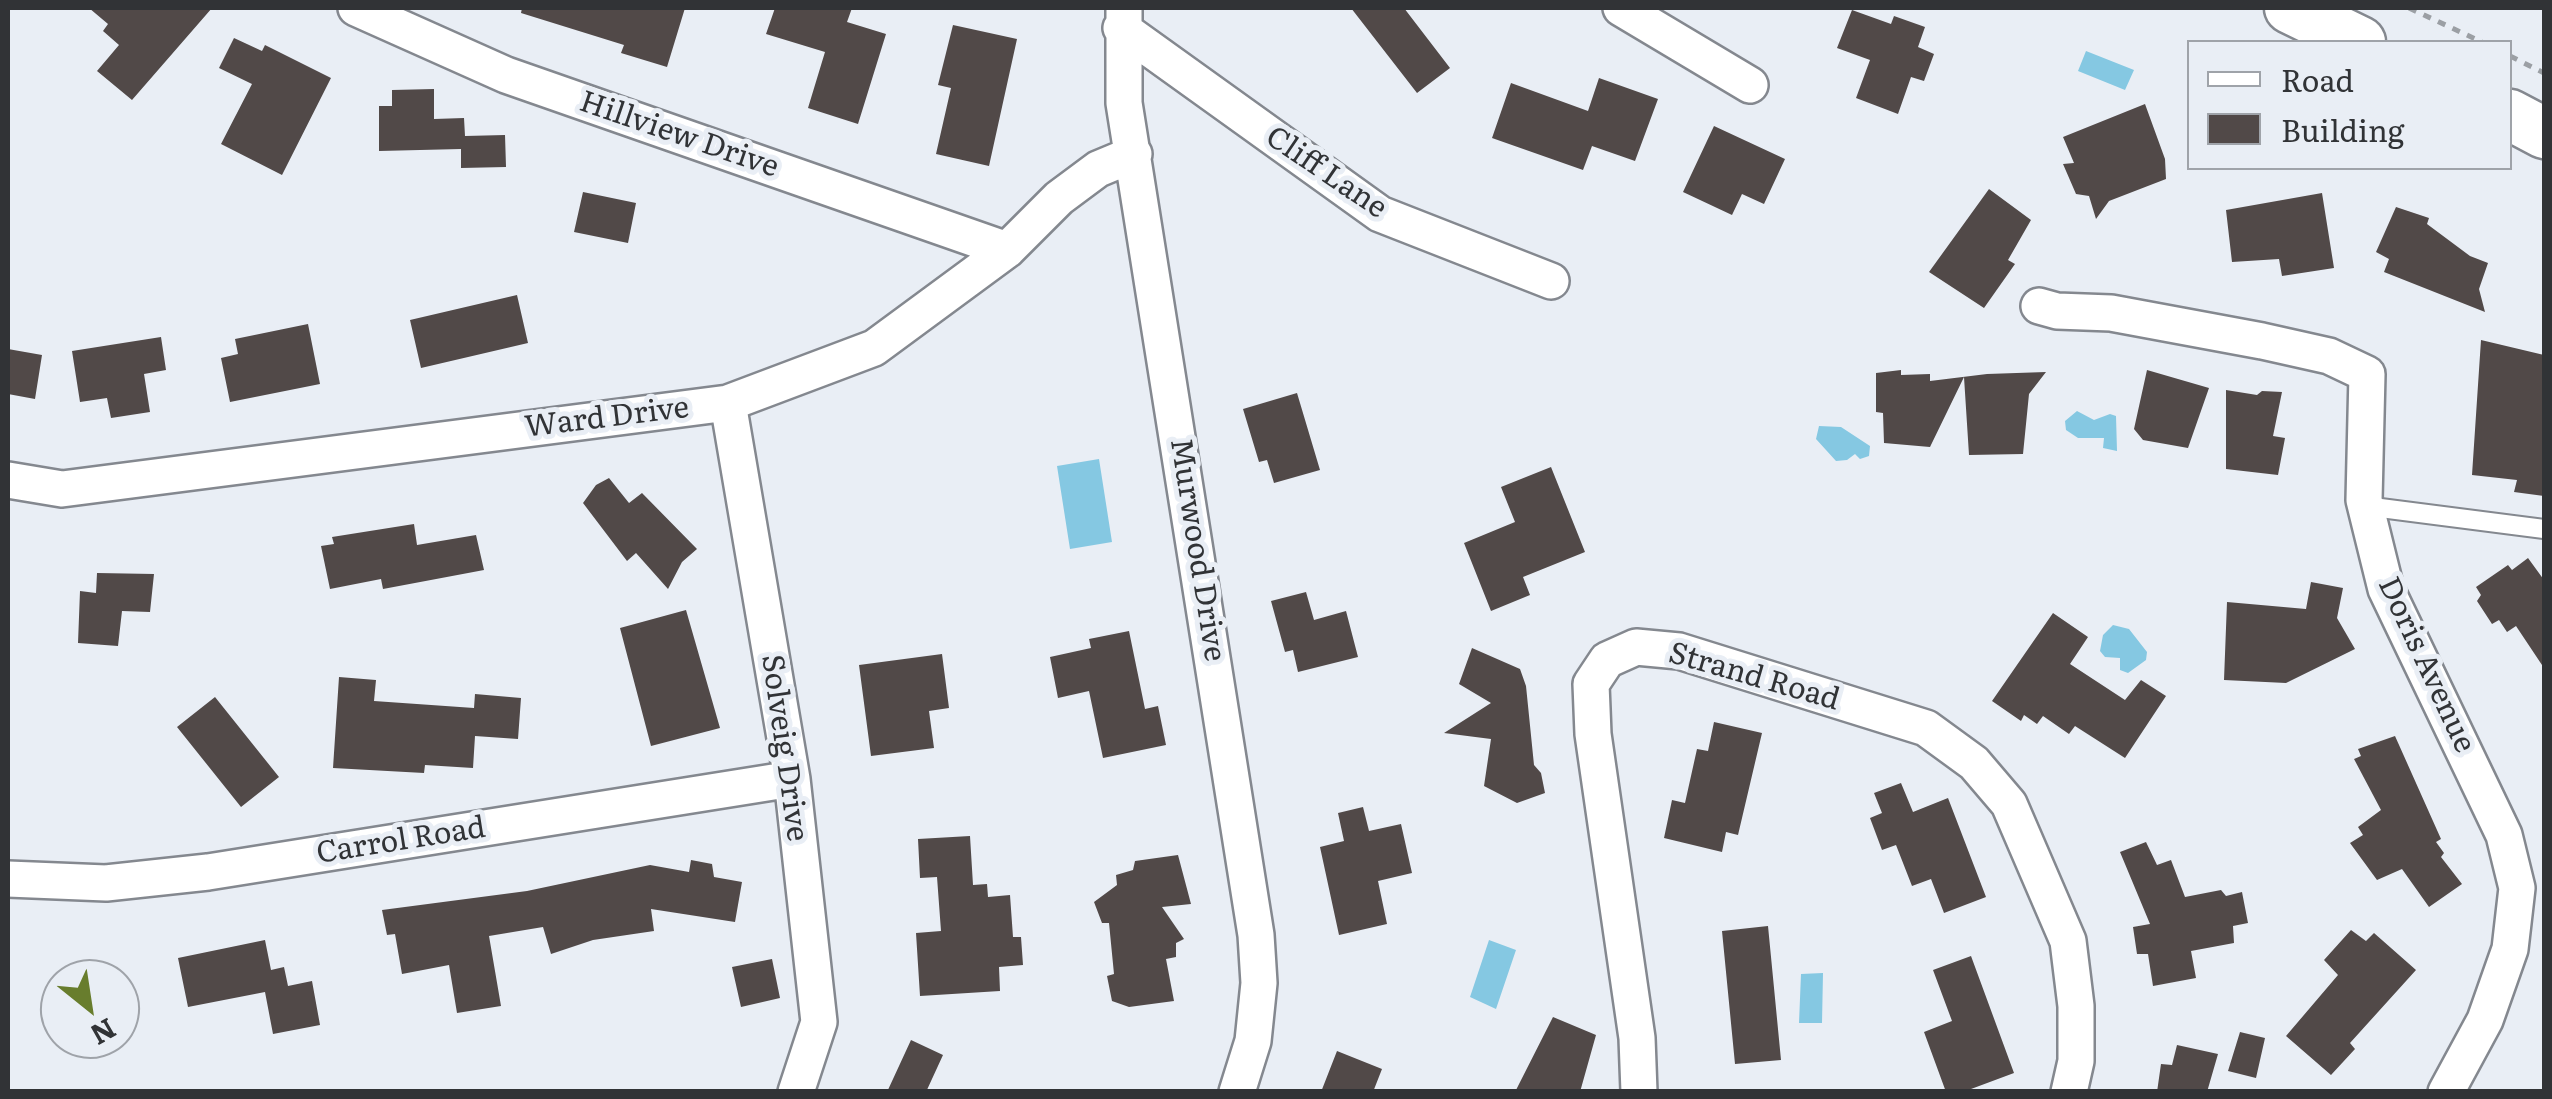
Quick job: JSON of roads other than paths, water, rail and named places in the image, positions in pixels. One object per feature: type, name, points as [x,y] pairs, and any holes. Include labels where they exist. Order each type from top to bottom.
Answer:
[{"type":"main road","points":[[2290,8],[2356,40]]},
{"type":"main road","points":[[2512,117],[2544,132]]},
{"type":"street","name":"Hillview Drive","points":[[356,8],[506,75],[1007,250]]},
{"type":"street","points":[[1621,8],[1750,85]]},
{"type":"street","name":"Murwood Drive","points":[[1123,18],[1124,103],[1256,936],[1259,982],[1254,1041],[1237,1092]]},
{"type":"street","name":"Cliff Lane","points":[[1123,18],[1380,214],[1551,281]]},
{"type":"street","name":"Ward Drive","points":[[8,480],[62,489],[728,402],[874,348],[1007,250],[1060,198],[1098,169],[1134,154]]},
{"type":"street","name":"Doris Avenue","points":[[2039,306],[2057,312],[2111,313],[2262,341],[2328,356],[2367,374],[2365,506],[2386,589],[2492,806],[2517,888],[2510,949],[2486,1020],[2446,1092]]},
{"type":"street","name":"Solveig Drive","points":[[728,402],[792,779],[819,1022],[796,1092]]},
{"type":"street","name":"Strand Road","points":[[1639,1092],[1636,1038],[1592,734],[1591,684],[1606,660],[1636,647],[1679,651],[1926,728],[1974,763],[2009,804],[2068,941],[2076,1006],[2076,1061],[2068,1092]]},
{"type":"street","name":"Carrol Road","points":[[8,879],[106,883],[208,872],[792,779]]},
{"type":"lane","points":[[2365,506],[2544,529]]},
{"type":"water","points":[[2086,51],[2134,70],[2125,90],[2078,71]]},
{"type":"water","points":[[2077,411],[2094,420],[2110,414],[2116,416],[2117,451],[2103,448],[2104,438],[2078,438],[2066,430],[2065,421]]},
{"type":"water","points":[[1819,426],[1841,427],[1870,446],[1869,456],[1860,459],[1855,454],[1836,461],[1816,439]]},
{"type":"water","points":[[1099,459],[1112,542],[1070,549],[1057,466]]},
{"type":"water","points":[[2113,625],[2129,629],[2147,652],[2146,660],[2128,673],[2120,670],[2120,658],[2105,657],[2100,651],[2103,635]]},
{"type":"water","points":[[1489,940],[1516,950],[1496,1009],[1470,997]]},
{"type":"water","points":[[1823,973],[1822,1023],[1799,1023],[1801,974]]}]
